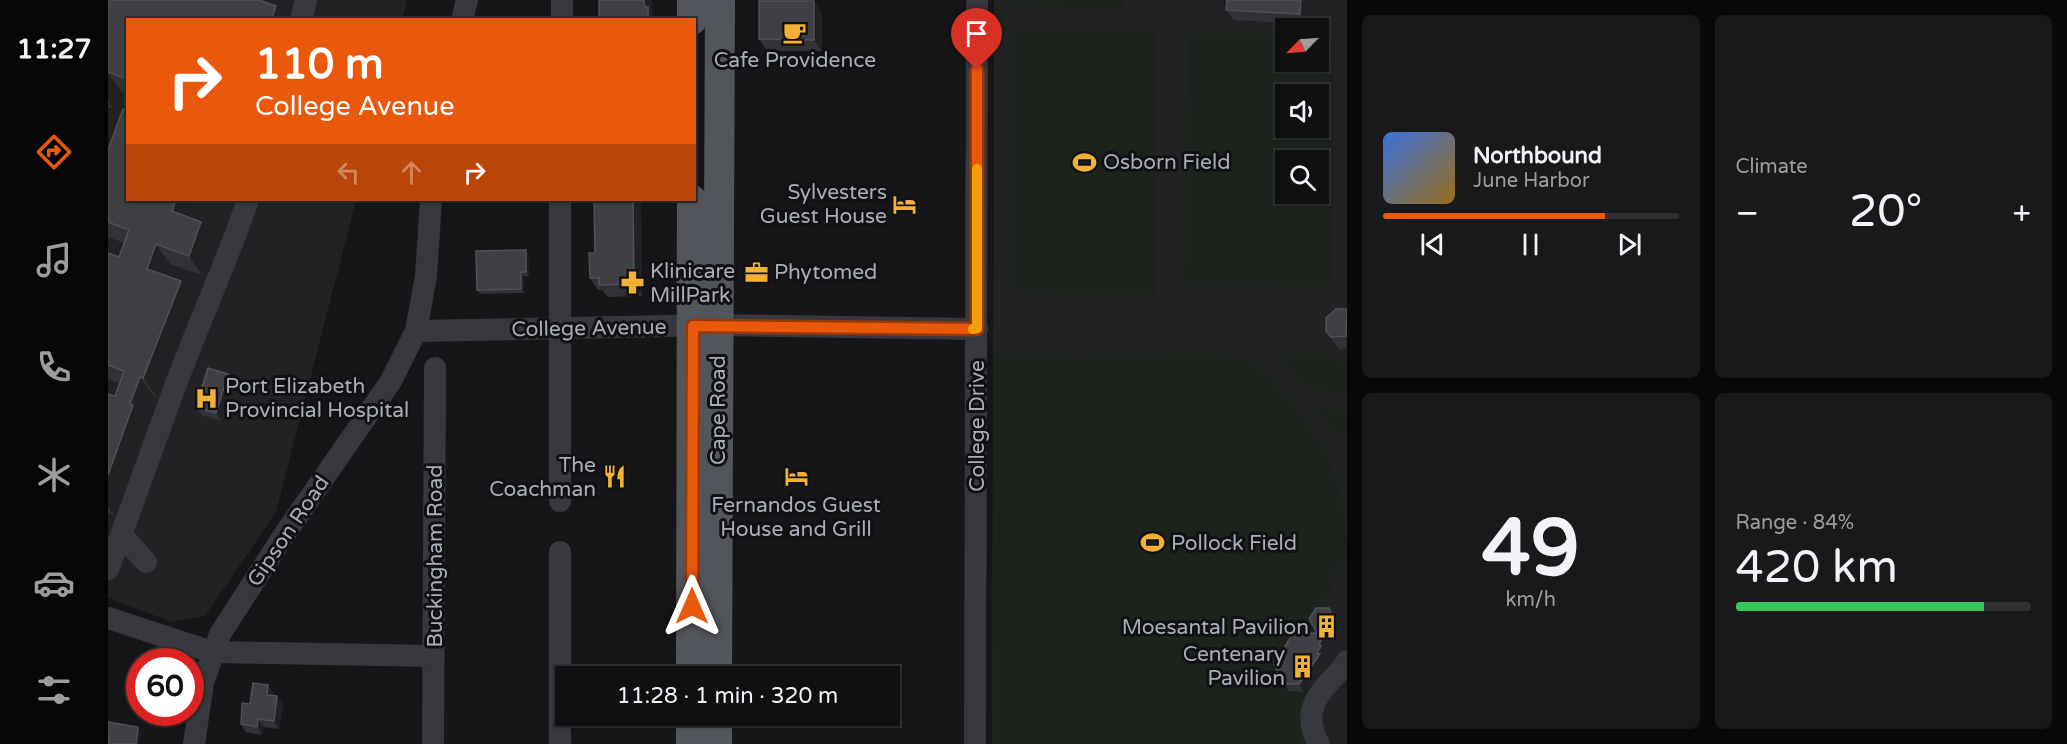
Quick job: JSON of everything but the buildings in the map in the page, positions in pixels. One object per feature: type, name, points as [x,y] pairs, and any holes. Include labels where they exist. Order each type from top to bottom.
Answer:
[{"type":"main road","points":[[692,0],[692,18]]},
{"type":"main road","name":"Cape Road","points":[[692,666],[720,0]]},
{"type":"main road","name":"Cape Road","points":[[692,201],[705,325],[717,666]]},
{"type":"main road","points":[[691,726],[691,744]]},
{"type":"main road","points":[[717,726],[717,744]]},
{"type":"street","points":[[302,18],[306,0]]},
{"type":"street","points":[[462,18],[467,0]]},
{"type":"street","points":[[562,0],[562,18]]},
{"type":"street","name":"College Drive","points":[[975,744],[977,0]]},
{"type":"street","points":[[108,569],[248,201]]},
{"type":"street","points":[[416,331],[426,276],[431,201]]},
{"type":"street","points":[[560,201],[560,501]]},
{"type":"street","name":"College Avenue","points":[[416,331],[705,325],[977,329]]},
{"type":"street","name":"Gipson Road","points":[[194,744],[203,683],[219,634],[391,381],[416,331]]},
{"type":"street","name":"Buckingham Road","points":[[433,744],[435,368]]},
{"type":"street","points":[[122,535],[146,562]]},
{"type":"street","points":[[560,552],[560,744]]},
{"type":"street","points":[[108,618],[212,652],[435,656]]},
{"type":"street","points":[[1319,744],[1311,724],[1310,712],[1320,693],[1344,668],[1347,661]]},
{"type":"shaded area","name":"Port Elizabeth Provincial Hospital","points":[[108,0],[407,0],[402,18],[126,18],[126,201],[356,201],[276,512],[205,616],[172,622],[108,598]]},
{"type":"shaded area","points":[[994,0],[1347,0],[1347,744],[992,744]]},
{"type":"shaded area","points":[[1007,0],[1123,0],[1122,12],[1007,4]]},
{"type":"shaded area","name":"Osborn Field","points":[[1014,29],[1156,29],[1156,295],[1015,294]]},
{"type":"shaded area","points":[[1188,33],[1275,34],[1275,72],[1329,72],[1329,35],[1335,35],[1331,287],[1184,285]]},
{"type":"shaded area","points":[[1323,352],[1347,362],[1347,396],[1303,388],[1280,354]]},
{"type":"shaded area","name":"Pollock Field","points":[[1196,353],[1236,357],[1251,362],[1267,372],[1288,396],[1316,435],[1334,473],[1340,493],[1344,514],[1347,562],[1338,562],[1324,604],[1298,639],[1308,686],[1317,689],[1299,744],[994,744],[994,355],[1076,354],[1077,360],[1094,359],[1094,355]]},
{"type":"shaded area","points":[[1325,407],[1347,411],[1347,431],[1337,432],[1327,427],[1319,415],[1320,409]]},
{"type":"slow traffic","points":[[973,329],[977,329],[977,169]]},
{"type":"place","name":"Cafe Providence","points":[[795,32]]},
{"type":"place","name":"Osborn Field","points":[[1085,162]]},
{"type":"place","name":"Sylvesters Guest House","points":[[905,204]]},
{"type":"place","name":"Phytomed","points":[[756,272]]},
{"type":"place","name":"Klinicare MillPark","points":[[632,283]]},
{"type":"place","name":"Port Elizabeth Provincial Hospital","points":[[207,398]]},
{"type":"place","name":"The Coachman","points":[[614,477]]},
{"type":"place","name":"Fernandos Guest House and Grill","points":[[796,477]]},
{"type":"place","name":"Pollock Field","points":[[1153,543]]},
{"type":"place","name":"Moesantal Pavilion","points":[[1327,627]]},
{"type":"place","name":"Centenary Pavilion","points":[[1303,666]]},
{"type":"route","points":[[692,606],[693,326],[977,329],[977,70]]}]
